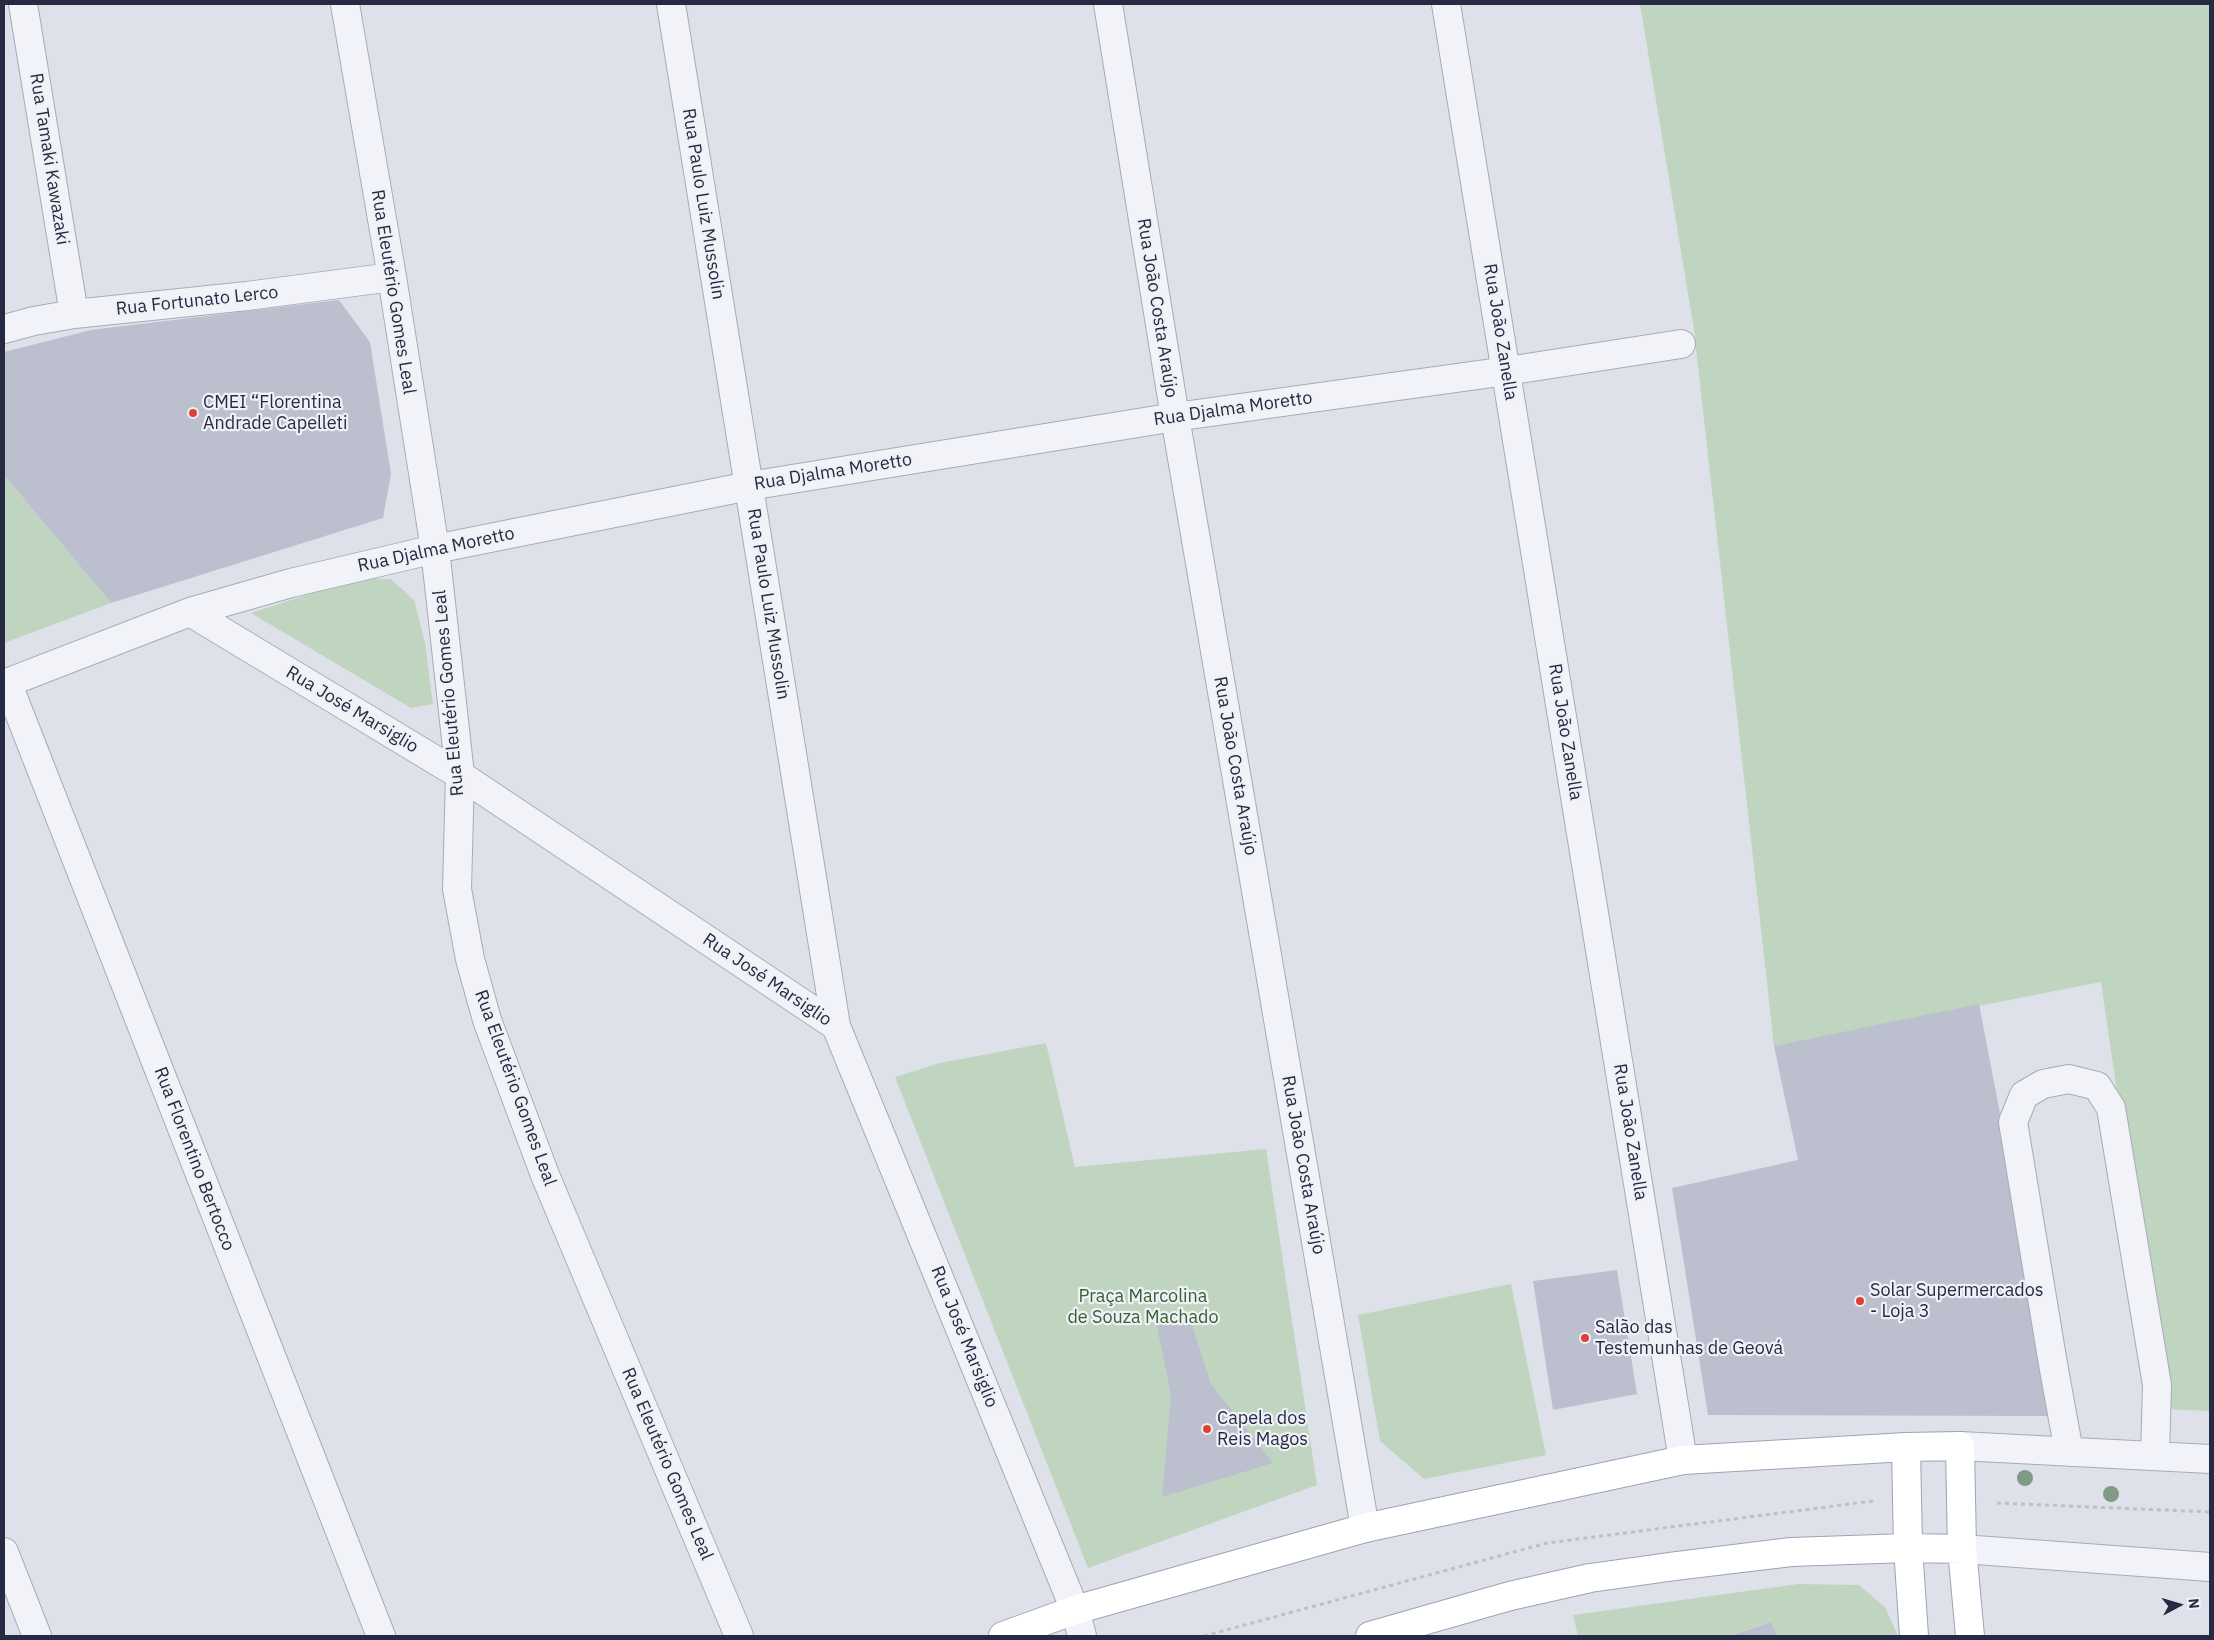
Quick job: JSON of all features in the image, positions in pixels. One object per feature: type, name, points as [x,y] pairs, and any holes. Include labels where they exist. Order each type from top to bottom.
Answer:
[{"type":"main road","points":[[1003,1636],[1075,1610],[1366,1528],[1683,1460],[1906,1447],[1960,1446],[1962,1549],[1970,1636]]},
{"type":"main road","points":[[1906,1447],[1908,1548],[1914,1636]]},
{"type":"main road","points":[[1370,1636],[1510,1596],[1590,1578],[1791,1552],[1908,1548],[1962,1549]]},
{"type":"street","name":"Rua Tamaki Kawazaki","points":[[24,4],[74,314]]},
{"type":"street","name":"Rua Eleutério Gomes Leal","points":[[345,4],[392,277],[435,549],[460,775],[457,889],[470,959],[487,1020],[545,1175],[739,1636]]},
{"type":"street","name":"Rua Paulo Luiz Mussolin","points":[[671,4],[836,1026]]},
{"type":"street","name":"Rua João Costa Araújo","points":[[1108,4],[1175,417],[1366,1528]]},
{"type":"street","name":"Rua João Zanella","points":[[1446,4],[1683,1460]]},
{"type":"street","name":"Rua Fortunato Lerco","points":[[4,329],[34,321],[74,314],[298,290],[392,277]]},
{"type":"street","name":"Rua Djalma Moretto","points":[[5,683],[190,612],[291,583],[435,549],[749,486],[1175,417],[1507,371],[1681,344]]},
{"type":"street","name":"Rua José Marsiglio","points":[[190,612],[460,775],[836,1026],[1075,1610],[1082,1636]]},
{"type":"street","name":"Rua Florentino Bertocco","points":[[5,683],[381,1636]]},
{"type":"street","points":[[2069,1452],[2052,1364],[2013,1122],[2024,1095],[2043,1084],[2069,1078],[2098,1086],[2110,1108],[2157,1385],[2155,1456]]},
{"type":"street","points":[[1960,1446],[2210,1460]]},
{"type":"street","points":[[1962,1549],[2210,1567]]},
{"type":"street","points":[[4,1552],[36,1636]]},
{"type":"green space","points":[[1640,4],[2210,4],[2210,1411],[2163,1409],[2101,982],[1774,1046],[1694,330]]},
{"type":"green space","points":[[4,475],[111,603],[4,643]]},
{"type":"green space","points":[[358,578],[391,579],[414,600],[425,643],[433,704],[411,708],[251,613]]},
{"type":"green space","name":"Praça Marcolina de Souza Machado","points":[[1046,1043],[1075,1167],[1266,1149],[1317,1485],[1088,1568],[895,1077],[940,1063]]},
{"type":"green space","points":[[1511,1284],[1546,1455],[1424,1479],[1380,1441],[1358,1315]]},
{"type":"green space","points":[[1798,1584],[1859,1585],[1885,1607],[1898,1636],[1777,1636],[1770,1622],[1728,1636],[1578,1636],[1573,1615]]},
{"type":"building","name":"CMEI “Florentina Andrade Capelleti","points":[[339,300],[370,342],[391,474],[383,518],[111,603],[4,475],[4,352],[91,330]]},
{"type":"building","name":"Solar Supermercados - Loja 3","points":[[1979,1004],[2004,1134],[2049,1416],[1708,1415],[1672,1188],[1798,1160],[1774,1046]]},
{"type":"building","name":"Salão das Testemunhas de Geová","points":[[1617,1270],[1637,1394],[1553,1410],[1533,1281]]},
{"type":"building","name":"Capela dos Reis Magos","points":[[1189,1316],[1211,1384],[1273,1463],[1162,1497],[1171,1395],[1156,1322]]},
{"type":"building","points":[[1771,1622],[1777,1636],[1729,1636]]},
{"type":"place","name":"CMEI “Florentina Andrade Capelleti","points":[[193,413]]},
{"type":"place","name":"Solar Supermercados - Loja 3","points":[[1860,1301]]},
{"type":"place","name":"Salão das Testemunhas de Geová","points":[[1585,1338]]},
{"type":"place","name":"Capela dos Reis Magos","points":[[1207,1429]]}]
